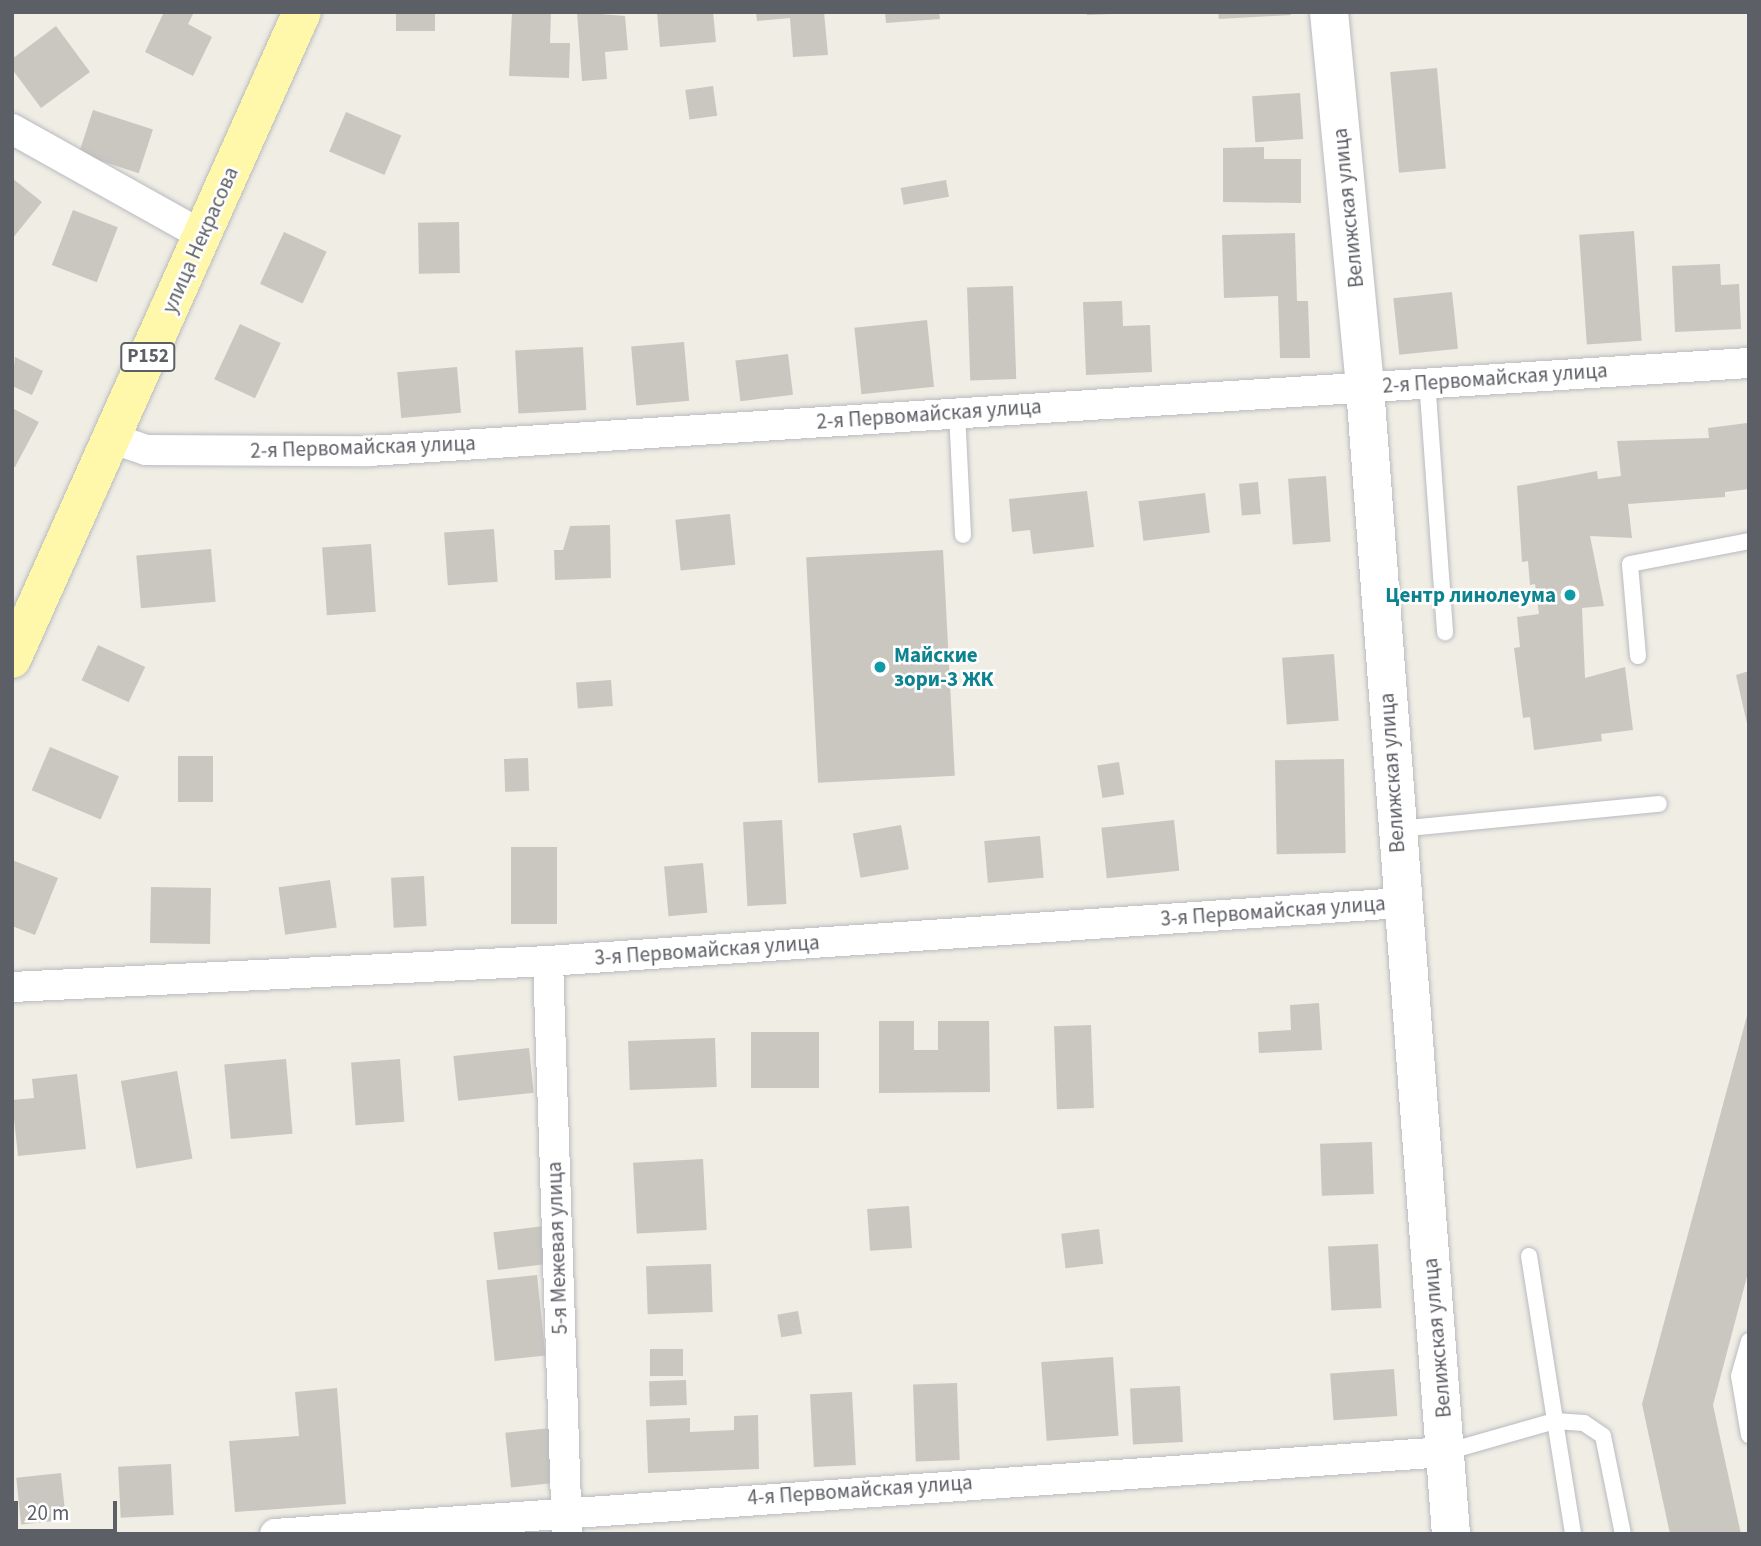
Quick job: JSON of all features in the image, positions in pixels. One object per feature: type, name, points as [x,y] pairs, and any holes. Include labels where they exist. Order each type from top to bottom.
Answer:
[{"type":"main road","name":"улица Некрасова","points":[[12,659],[302,12]]},
{"type":"street","name":"Велижская улица","points":[[1329,12],[1365,388],[1395,830],[1451,1534]]},
{"type":"street","points":[[12,129],[202,235]]},
{"type":"street","name":"2-я Первомайская улица","points":[[111,438],[146,450],[369,451],[1365,388],[1426,380],[1749,363]]},
{"type":"street","name":"3-я Первомайская улица","points":[[12,987],[548,961],[1402,903]]},
{"type":"street","name":"5-я Межевая улица","points":[[548,961],[566,1522]]},
{"type":"street","name":"4-я Первомайская улица","points":[[275,1534],[566,1522],[1446,1452]]},
{"type":"lane","points":[[1426,380],[1445,632]]},
{"type":"lane","points":[[957,412],[963,535]]},
{"type":"lane","points":[[1638,656],[1630,564],[1749,541]]},
{"type":"lane","points":[[1395,830],[1659,804]]},
{"type":"lane","points":[[1529,1256],[1573,1534]]},
{"type":"lane","points":[[1749,1341],[1739,1376],[1749,1435]]},
{"type":"lane","points":[[1446,1452],[1555,1421],[1584,1423],[1603,1436],[1623,1534]]},
{"type":"building","points":[[164,12],[194,12],[188,24],[212,37],[193,76],[145,52]]},
{"type":"building","points":[[396,12],[435,12],[435,31],[396,31]]},
{"type":"building","points":[[512,12],[551,12],[550,43],[570,43],[569,78],[509,76]]},
{"type":"building","points":[[577,12],[625,16],[628,50],[605,52],[607,79],[582,81]]},
{"type":"building","points":[[657,12],[713,12],[716,42],[660,47]]},
{"type":"building","points":[[756,12],[824,12],[828,55],[793,57],[790,18],[757,21]]},
{"type":"building","points":[[885,12],[939,12],[940,19],[886,23]]},
{"type":"building","points":[[1087,12],[1111,12],[1111,14],[1087,15]]},
{"type":"building","points":[[1218,12],[1291,12],[1291,15],[1219,19]]},
{"type":"building","points":[[56,26],[90,72],[41,108],[12,69],[12,59]]},
{"type":"building","points":[[1437,68],[1446,169],[1399,173],[1390,72]]},
{"type":"building","points":[[713,86],[717,116],[689,120],[685,90]]},
{"type":"building","points":[[1300,93],[1303,139],[1255,142],[1252,96]]},
{"type":"building","points":[[93,110],[153,129],[139,173],[79,154]]},
{"type":"building","points":[[346,112],[401,135],[384,175],[329,152]]},
{"type":"building","points":[[1264,147],[1264,159],[1301,159],[1301,203],[1223,202],[1223,148]]},
{"type":"building","points":[[12,178],[42,202],[12,239]]},
{"type":"building","points":[[946,180],[949,197],[904,205],[901,188]]},
{"type":"building","points":[[73,210],[118,227],[97,282],[52,265]]},
{"type":"building","points":[[459,222],[460,273],[419,274],[418,223]]},
{"type":"building","points":[[1634,231],[1642,341],[1587,345],[1579,235]]},
{"type":"building","points":[[284,232],[327,252],[303,304],[260,284]]},
{"type":"building","points":[[1295,233],[1297,301],[1308,301],[1310,358],[1280,358],[1278,296],[1224,298],[1222,235]]},
{"type":"building","points":[[1720,264],[1721,285],[1739,284],[1741,329],[1675,332],[1672,266]]},
{"type":"building","points":[[1013,286],[1016,379],[970,381],[967,288]]},
{"type":"building","points":[[1452,292],[1458,349],[1399,355],[1393,298]]},
{"type":"building","points":[[1122,301],[1123,326],[1150,325],[1152,372],[1086,375],[1083,302]]},
{"type":"building","points":[[927,320],[934,387],[861,394],[854,328]]},
{"type":"building","points":[[240,324],[281,343],[255,398],[214,379]]},
{"type":"building","points":[[684,342],[689,401],[636,405],[631,347]]},
{"type":"building","points":[[583,347],[586,410],[518,413],[515,351]]},
{"type":"building","points":[[788,354],[793,395],[740,401],[735,360]]},
{"type":"building","points":[[15,357],[43,371],[32,395],[12,386]]},
{"type":"building","points":[[457,367],[461,413],[401,418],[397,372]]},
{"type":"building","points":[[12,408],[39,422],[15,467],[12,466]]},
{"type":"building","name":"Центр линолеума","points":[[1747,423],[1749,489],[1725,492],[1725,497],[1628,504],[1632,538],[1590,536],[1604,606],[1582,608],[1585,678],[1625,667],[1633,730],[1601,734],[1602,741],[1534,750],[1530,717],[1523,718],[1514,648],[1520,647],[1517,617],[1539,614],[1535,584],[1530,585],[1528,561],[1522,562],[1517,486],[1597,471],[1598,479],[1621,476],[1617,441],[1709,438],[1708,428]]},
{"type":"building","points":[[1326,476],[1331,542],[1293,544],[1288,479]]},
{"type":"building","points":[[1258,482],[1261,514],[1242,516],[1239,484]]},
{"type":"building","points":[[1087,491],[1094,547],[1033,554],[1030,530],[1012,532],[1009,499]]},
{"type":"building","points":[[1205,493],[1210,533],[1143,541],[1138,501]]},
{"type":"building","points":[[730,514],[735,565],[681,570],[675,520]]},
{"type":"building","points":[[610,525],[611,578],[555,580],[554,550],[563,550],[570,526]]},
{"type":"building","points":[[494,529],[498,582],[448,585],[444,532]]},
{"type":"building","points":[[371,544],[376,612],[327,615],[322,547]]},
{"type":"building","points":[[211,549],[216,602],[141,608],[136,556]]},
{"type":"building","name":"Майские зори-3 ЖК","points":[[943,550],[955,776],[818,783],[806,557]]},
{"type":"building","points":[[98,645],[145,667],[129,702],[82,680]]},
{"type":"building","points":[[1334,654],[1339,721],[1287,724],[1282,658]]},
{"type":"building","points":[[1749,671],[1749,728],[1748,728],[1736,675]]},
{"type":"building","points":[[611,680],[613,706],[578,708],[576,682]]},
{"type":"building","points":[[50,747],[119,776],[101,820],[32,790]]},
{"type":"building","points":[[178,756],[213,756],[213,802],[178,802]]},
{"type":"building","points":[[528,758],[529,791],[505,792],[504,759]]},
{"type":"building","points":[[1344,759],[1346,853],[1277,854],[1275,760]]},
{"type":"building","points":[[1119,762],[1124,795],[1102,798],[1097,765]]},
{"type":"building","points":[[782,820],[786,904],[747,906],[743,822]]},
{"type":"building","points":[[1174,820],[1179,871],[1107,878],[1101,828]]},
{"type":"building","points":[[901,825],[909,869],[861,878],[853,834]]},
{"type":"building","points":[[1040,836],[1044,878],[988,883],[984,841]]},
{"type":"building","points":[[511,847],[557,847],[557,924],[511,924]]},
{"type":"building","points":[[12,860],[58,878],[35,935],[12,926]]},
{"type":"building","points":[[703,863],[707,913],[669,916],[664,866]]},
{"type":"building","points":[[424,876],[427,926],[394,928],[391,878]]},
{"type":"building","points":[[330,880],[337,928],[285,935],[279,887]]},
{"type":"building","points":[[151,887],[211,888],[210,944],[150,943]]},
{"type":"building","points":[[1319,1003],[1322,1050],[1259,1053],[1258,1032],[1291,1030],[1290,1005]]},
{"type":"building","points":[[1748,1012],[1749,1269],[1713,1405],[1741,1534],[1670,1534],[1642,1404]]},
{"type":"building","points":[[879,1021],[914,1021],[914,1050],[938,1050],[938,1021],[989,1021],[990,1092],[879,1093]]},
{"type":"building","points":[[1091,1025],[1094,1108],[1057,1109],[1054,1026]]},
{"type":"building","points":[[751,1032],[819,1032],[819,1088],[751,1088]]},
{"type":"building","points":[[715,1038],[717,1087],[630,1090],[628,1041]]},
{"type":"building","points":[[529,1048],[534,1093],[458,1101],[453,1056]]},
{"type":"building","points":[[286,1059],[293,1134],[231,1139],[224,1064]]},
{"type":"building","points":[[400,1059],[404,1122],[356,1125],[351,1062]]},
{"type":"building","points":[[177,1071],[192,1159],[136,1169],[121,1081]]},
{"type":"building","points":[[77,1074],[86,1149],[18,1156],[12,1100],[34,1098],[32,1079]]},
{"type":"building","points":[[1372,1142],[1374,1194],[1322,1196],[1320,1144]]},
{"type":"building","points":[[703,1159],[707,1230],[637,1234],[633,1163]]},
{"type":"building","points":[[909,1206],[912,1248],[870,1251],[867,1209]]},
{"type":"building","points":[[552,1225],[557,1263],[498,1270],[493,1232]]},
{"type":"building","points":[[1099,1229],[1103,1264],[1066,1268],[1061,1234]]},
{"type":"building","points":[[1378,1244],[1381,1308],[1331,1311],[1328,1247]]},
{"type":"building","points":[[711,1264],[713,1312],[648,1314],[646,1266]]},
{"type":"building","points":[[537,1275],[545,1356],[495,1361],[486,1280]]},
{"type":"building","points":[[798,1311],[802,1334],[781,1337],[777,1315]]},
{"type":"building","points":[[650,1349],[683,1349],[683,1376],[650,1376]]},
{"type":"building","points":[[1113,1357],[1119,1436],[1047,1441],[1041,1362]]},
{"type":"building","points":[[1394,1369],[1397,1416],[1333,1420],[1330,1373]]},
{"type":"building","points":[[686,1380],[687,1405],[650,1406],[649,1381]]},
{"type":"building","points":[[957,1383],[960,1460],[916,1461],[913,1385]]},
{"type":"building","points":[[1180,1386],[1183,1442],[1133,1445],[1130,1389]]},
{"type":"building","points":[[337,1388],[346,1504],[235,1512],[229,1441],[299,1436],[295,1392]]},
{"type":"building","points":[[852,1392],[856,1465],[814,1467],[810,1394]]},
{"type":"building","points":[[758,1415],[759,1469],[648,1473],[646,1420],[690,1418],[690,1432],[734,1430],[734,1416]]},
{"type":"building","points":[[560,1427],[566,1482],[511,1487],[505,1433]]},
{"type":"building","points":[[171,1464],[174,1515],[121,1518],[118,1467]]},
{"type":"building","points":[[61,1473],[66,1520],[21,1524],[16,1478]]},
{"type":"place","name":"Центр линолеума","points":[[1570,595]]},
{"type":"place","name":"Майские зори-3 ЖК","points":[[880,667]]}]
